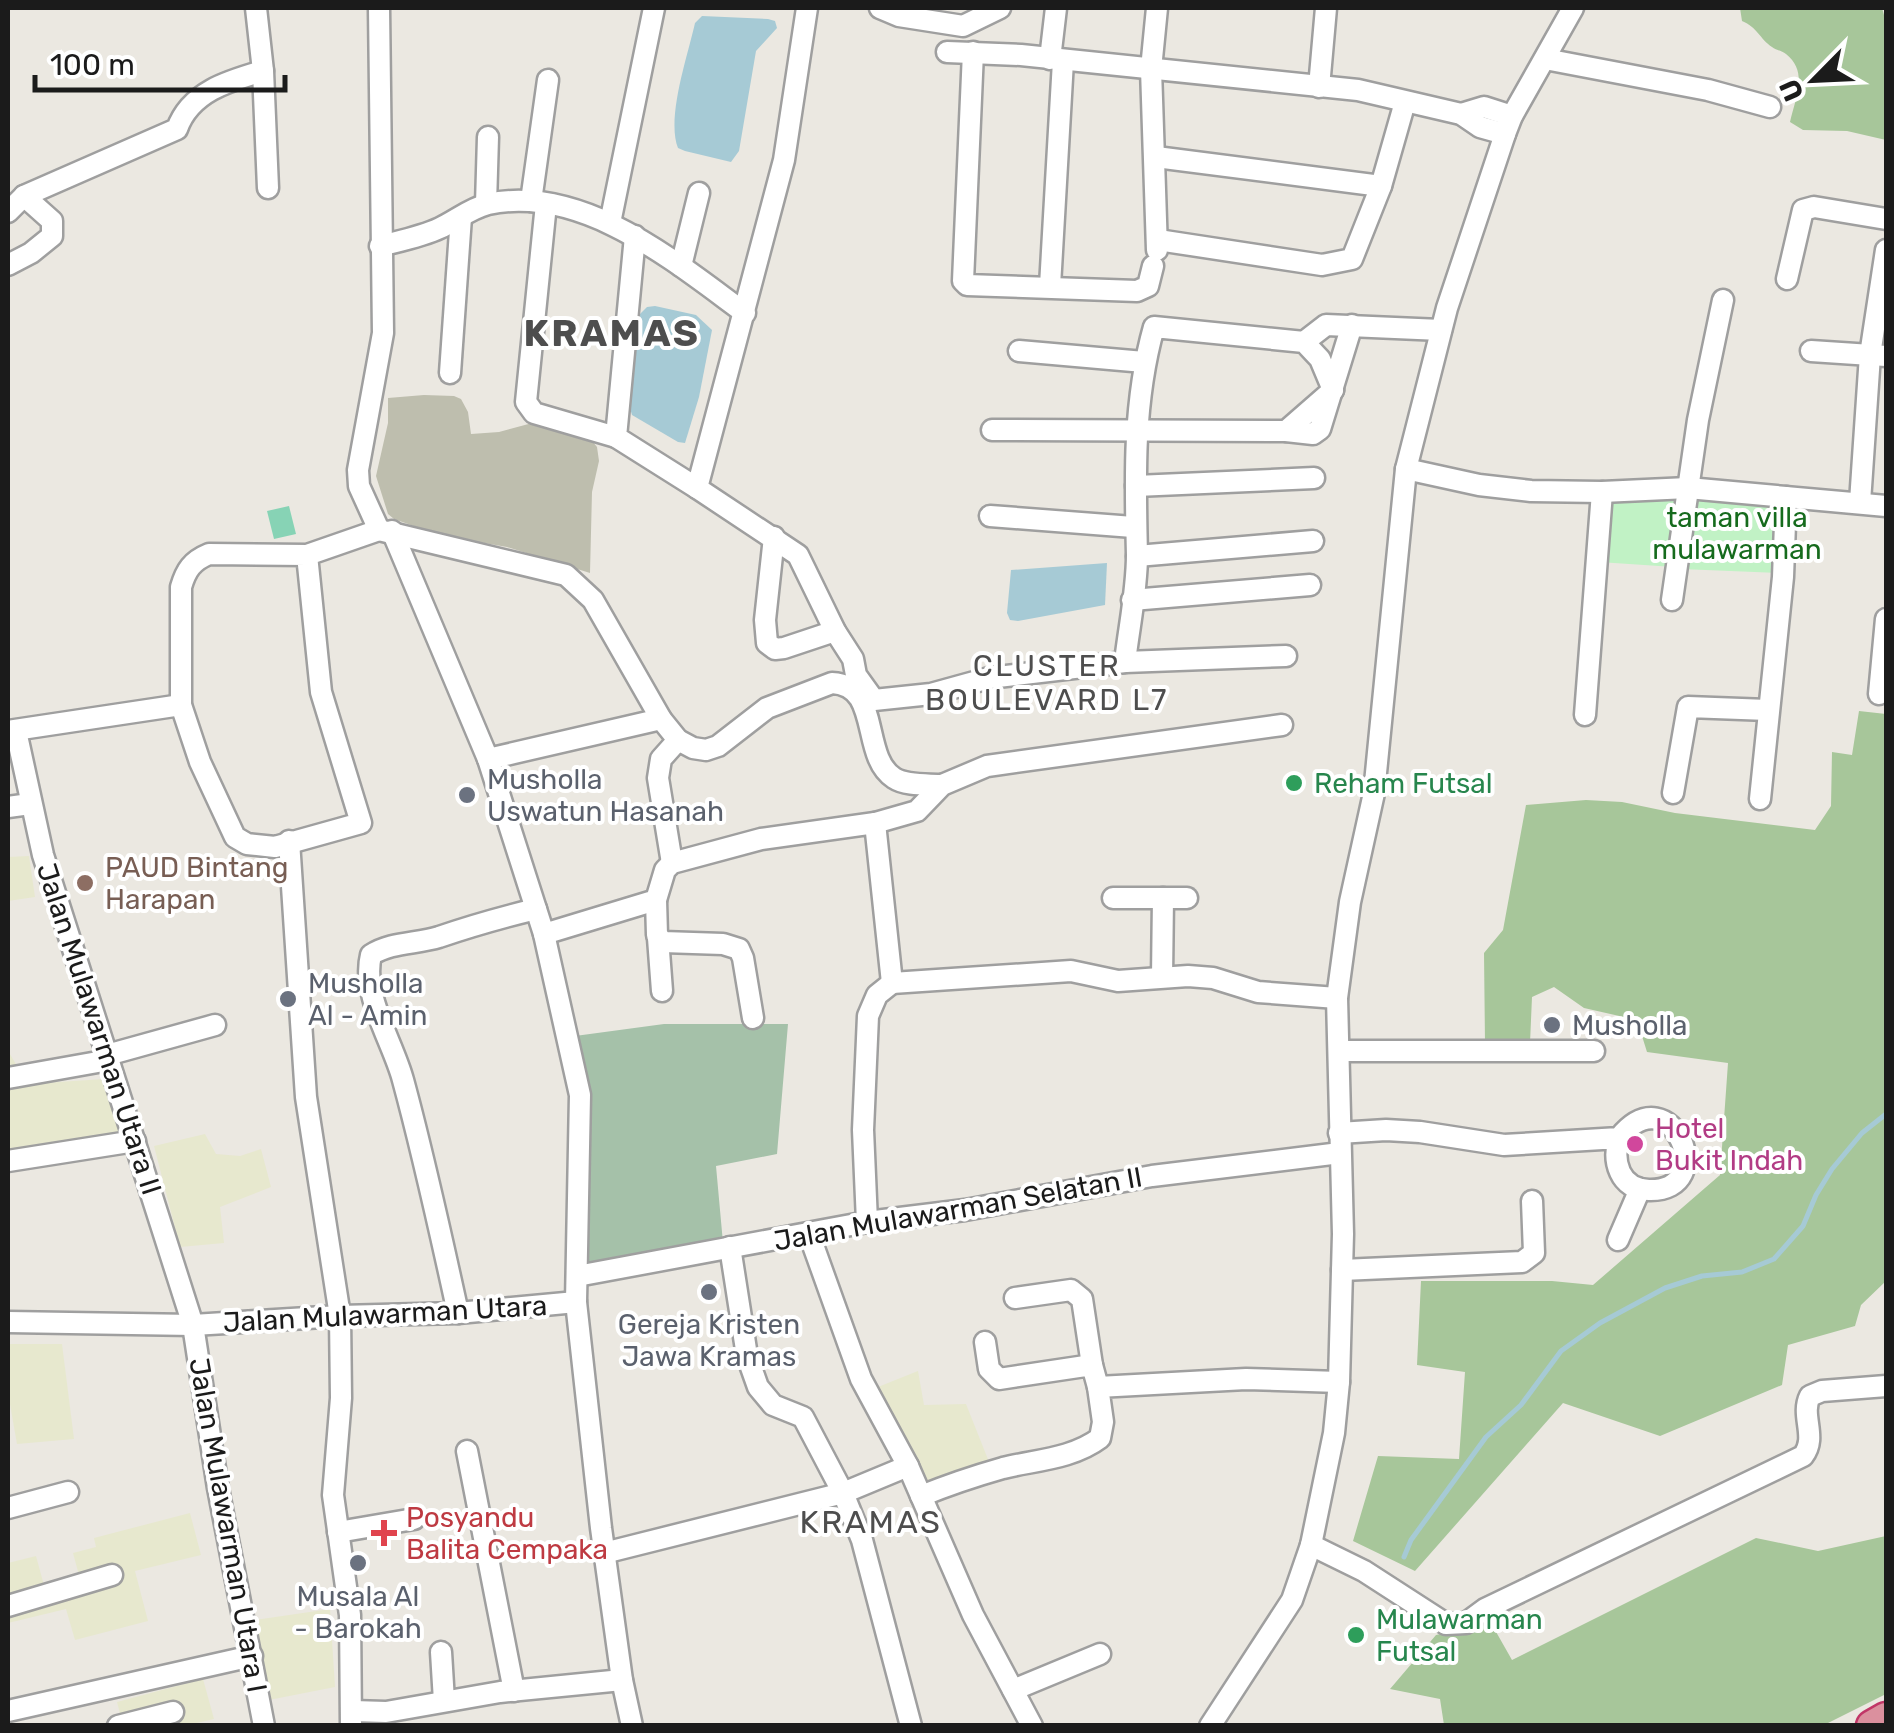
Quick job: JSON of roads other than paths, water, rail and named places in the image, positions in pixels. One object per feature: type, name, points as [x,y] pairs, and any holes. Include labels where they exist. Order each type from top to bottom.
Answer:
[{"type":"highway","points":[[1872,1726],[1886,1718]]},
{"type":"street","points":[[256,8],[268,188]]},
{"type":"street","points":[[379,8],[383,333],[358,470],[359,486],[385,530],[488,759],[544,934],[580,1095],[576,1302],[604,1553],[632,1726]]},
{"type":"street","points":[[610,222],[654,8]]},
{"type":"street","points":[[697,488],[784,160],[807,8]]},
{"type":"street","points":[[880,8],[899,16],[930,14],[963,26],[1000,8]]},
{"type":"street","points":[[1050,286],[1056,8]]},
{"type":"street","points":[[972,52],[963,282],[1141,291],[1148,286],[1156,254],[1151,69],[1157,8]]},
{"type":"street","points":[[1319,86],[1326,8]]},
{"type":"street","points":[[1210,1726],[1292,1600],[1312,1545],[1334,1434],[1342,1270],[1337,998],[1350,902],[1374,793],[1406,469],[1441,330],[1509,125],[1574,8]]},
{"type":"street","points":[[947,52],[1358,90],[1461,114],[1480,127],[1509,125]]},
{"type":"street","points":[[1545,59],[1708,90],[1770,107]]},
{"type":"street","points":[[8,212],[24,196],[176,129],[182,112],[203,94],[263,70]]},
{"type":"street","points":[[548,80],[526,402],[534,413],[616,437],[790,548],[804,564],[835,631],[853,659],[856,675],[874,700],[930,694],[989,678],[1125,662],[1286,656]]},
{"type":"street","points":[[1156,254],[1322,264],[1352,259],[1382,186],[1405,102]]},
{"type":"street","points":[[486,204],[488,137]]},
{"type":"street","points":[[1156,157],[1382,186]]},
{"type":"street","points":[[681,266],[699,193]]},
{"type":"street","points":[[8,265],[52,236],[52,221],[24,196]]},
{"type":"street","points":[[380,241],[437,230],[486,204],[538,203],[610,222],[746,313]]},
{"type":"street","points":[[1787,279],[1803,210],[1814,207],[1886,219]]},
{"type":"street","points":[[450,373],[461,216]]},
{"type":"street","points":[[616,437],[635,236]]},
{"type":"street","points":[[1860,502],[1886,250]]},
{"type":"street","points":[[1672,600],[1698,420],[1723,300]]},
{"type":"street","points":[[1304,342],[1326,325],[1441,330]]},
{"type":"street","points":[[992,430],[1286,431],[1333,390],[1352,325]]},
{"type":"street","points":[[1125,662],[1137,556],[1134,527],[1144,362],[1154,326],[1304,342],[1320,359],[1333,390]]},
{"type":"street","points":[[1811,350],[1878,356]]},
{"type":"street","points":[[1019,352],[1144,362]]},
{"type":"street","points":[[1406,469],[1479,485],[1530,491],[1688,488],[1886,506]]},
{"type":"street","points":[[1136,486],[1314,478]]},
{"type":"street","points":[[1585,715],[1602,492]]},
{"type":"street","points":[[1760,799],[1783,577],[1786,496]]},
{"type":"street","points":[[990,516],[1134,527]]},
{"type":"street","points":[[307,555],[321,692],[361,823],[284,845],[247,844],[235,837],[200,762],[182,705],[181,587],[194,560],[208,554],[307,555],[385,530],[566,575],[594,600],[660,719],[678,740],[692,748],[706,750],[718,746],[767,708],[832,683],[844,683],[859,696],[879,758],[894,778],[942,785]]},
{"type":"street","points":[[774,537],[766,642],[775,649],[784,648],[835,631]]},
{"type":"street","points":[[1137,556],[1313,541]]},
{"type":"street","points":[[1132,600],[1310,586]]},
{"type":"street","points":[[1879,694],[1886,618]]},
{"type":"street","points":[[12,731],[182,705]]},
{"type":"street","points":[[1673,793],[1688,707],[1768,710]]},
{"type":"street","points":[[488,759],[660,719]]},
{"type":"street","points":[[669,866],[761,839],[875,823],[917,811],[942,785],[987,766],[1282,725]]},
{"type":"street","name":"Jalan Mulawarman Utara II","points":[[12,731],[30,804],[193,1325]]},
{"type":"street","points":[[662,991],[656,900],[669,866],[658,778],[662,759],[678,740]]},
{"type":"street","points":[[8,807],[30,804]]},
{"type":"street","points":[[875,823],[892,984]]},
{"type":"street","points":[[290,841],[306,1098],[340,1316],[341,1398],[334,1496],[350,1615],[352,1718],[514,1691],[622,1680]]},
{"type":"street","points":[[1113,898],[1187,898]]},
{"type":"street","points":[[1162,977],[1163,898]]},
{"type":"street","points":[[544,934],[656,900]]},
{"type":"street","points":[[458,1313],[402,1075],[370,986],[368,967],[371,955],[382,948],[536,909]]},
{"type":"street","points":[[658,938],[668,943],[722,944],[739,950],[753,1018]]},
{"type":"street","points":[[867,1222],[863,1130],[868,1016],[877,994],[892,984],[1071,971],[1118,981],[1213,978],[1258,992],[1337,998]]},
{"type":"street","points":[[8,1078],[108,1058],[214,1025]]},
{"type":"street","points":[[1339,1051],[1594,1051]]},
{"type":"street","points":[[1656,1119],[1669,1124],[1680,1134],[1686,1148],[1680,1176],[1668,1186],[1654,1190],[1626,1182],[1614,1153],[1618,1138],[1628,1126],[1641,1120],[1656,1119]]},
{"type":"street","name":"Jalan Mulawarman Selatan II","points":[[577,1276],[867,1222],[965,1210],[1340,1143],[1386,1130],[1504,1145],[1618,1138]]},
{"type":"street","points":[[8,1161],[134,1141]]},
{"type":"street","points":[[1618,1240],[1640,1189]]},
{"type":"street","points":[[1342,1270],[1522,1262],[1534,1253],[1532,1202]]},
{"type":"street","points":[[809,1234],[860,1379],[908,1466],[973,1615],[1032,1726]]},
{"type":"street","points":[[730,1247],[747,1356],[758,1387],[766,1400],[792,1411],[810,1426],[843,1492],[862,1540],[911,1726]]},
{"type":"street","points":[[922,1496],[946,1486],[1073,1453],[1100,1438],[1103,1422],[1098,1387],[1078,1292],[1014,1298]]},
{"type":"street","name":"Jalan Mulawarman Utara","points":[[8,1322],[193,1325],[458,1313],[576,1302]]},
{"type":"street","name":"Jalan Mulawarman Utara I","points":[[193,1325],[218,1488],[264,1726]]},
{"type":"street","points":[[985,1342],[989,1369],[999,1379],[1092,1365]]},
{"type":"street","points":[[1098,1387],[1246,1379],[1339,1382]]},
{"type":"street","points":[[1312,1545],[1364,1571],[1446,1624],[1466,1622],[1803,1456],[1811,1443],[1806,1406],[1810,1396],[1822,1391],[1886,1386]]},
{"type":"street","points":[[467,1451],[514,1691]]},
{"type":"street","points":[[604,1553],[843,1492],[908,1466]]},
{"type":"street","points":[[8,1508],[68,1492]]},
{"type":"street","points":[[338,1532],[414,1519]]},
{"type":"street","points":[[8,1606],[112,1575]]},
{"type":"street","points":[[440,1652],[444,1701]]},
{"type":"street","points":[[1013,1690],[1100,1654]]},
{"type":"street","points":[[8,1711],[252,1656]]},
{"type":"street","points":[[118,1726],[167,1713],[155,1676]]},
{"type":"water","points":[[702,16],[768,19],[775,21],[777,28],[756,51],[739,151],[731,162],[678,148],[675,135],[679,86],[695,23]]},
{"type":"water","points":[[647,307],[696,315],[712,330],[685,443],[632,415],[630,408],[638,316]]},
{"type":"water","points":[[1107,563],[1105,605],[1010,620],[1007,613],[1011,570]]},
{"type":"waterway","points":[[1404,1557],[1411,1540],[1486,1437],[1521,1405],[1561,1351],[1600,1323],[1665,1288],[1702,1276],[1742,1272],[1774,1259],[1803,1226],[1832,1169],[1862,1133],[1886,1114]]},
{"type":"place","name":"Reham Futsal","points":[[1294,783]]},
{"type":"place","name":"Musholla Uswatun Hasanah","points":[[467,795]]},
{"type":"place","name":"PAUD Bintang Harapan","points":[[85,883]]},
{"type":"place","name":"Musholla Al - Amin","points":[[288,999]]},
{"type":"place","name":"Musholla","points":[[1552,1025]]},
{"type":"place","name":"Hotel Bukit Indah","points":[[1635,1144]]},
{"type":"place","name":"Gereja Kristen Jawa Kramas","points":[[709,1292]]},
{"type":"place","name":"Posyandu Balita Cempaka","points":[[384,1533]]},
{"type":"place","name":"Musala Al - Barokah","points":[[358,1563]]},
{"type":"place","name":"Mulawarman Futsal","points":[[1356,1635]]},
{"type":"district","name":"KRAMAS","points":[[612,333]]},
{"type":"district","name":"CLUSTER BOULEVARD L7","points":[[1047,683]]},
{"type":"district","name":"KRAMAS","points":[[871,1522]]},
{"type":"park label","name":"taman villa mulawarman","points":[[1737,533]]}]
